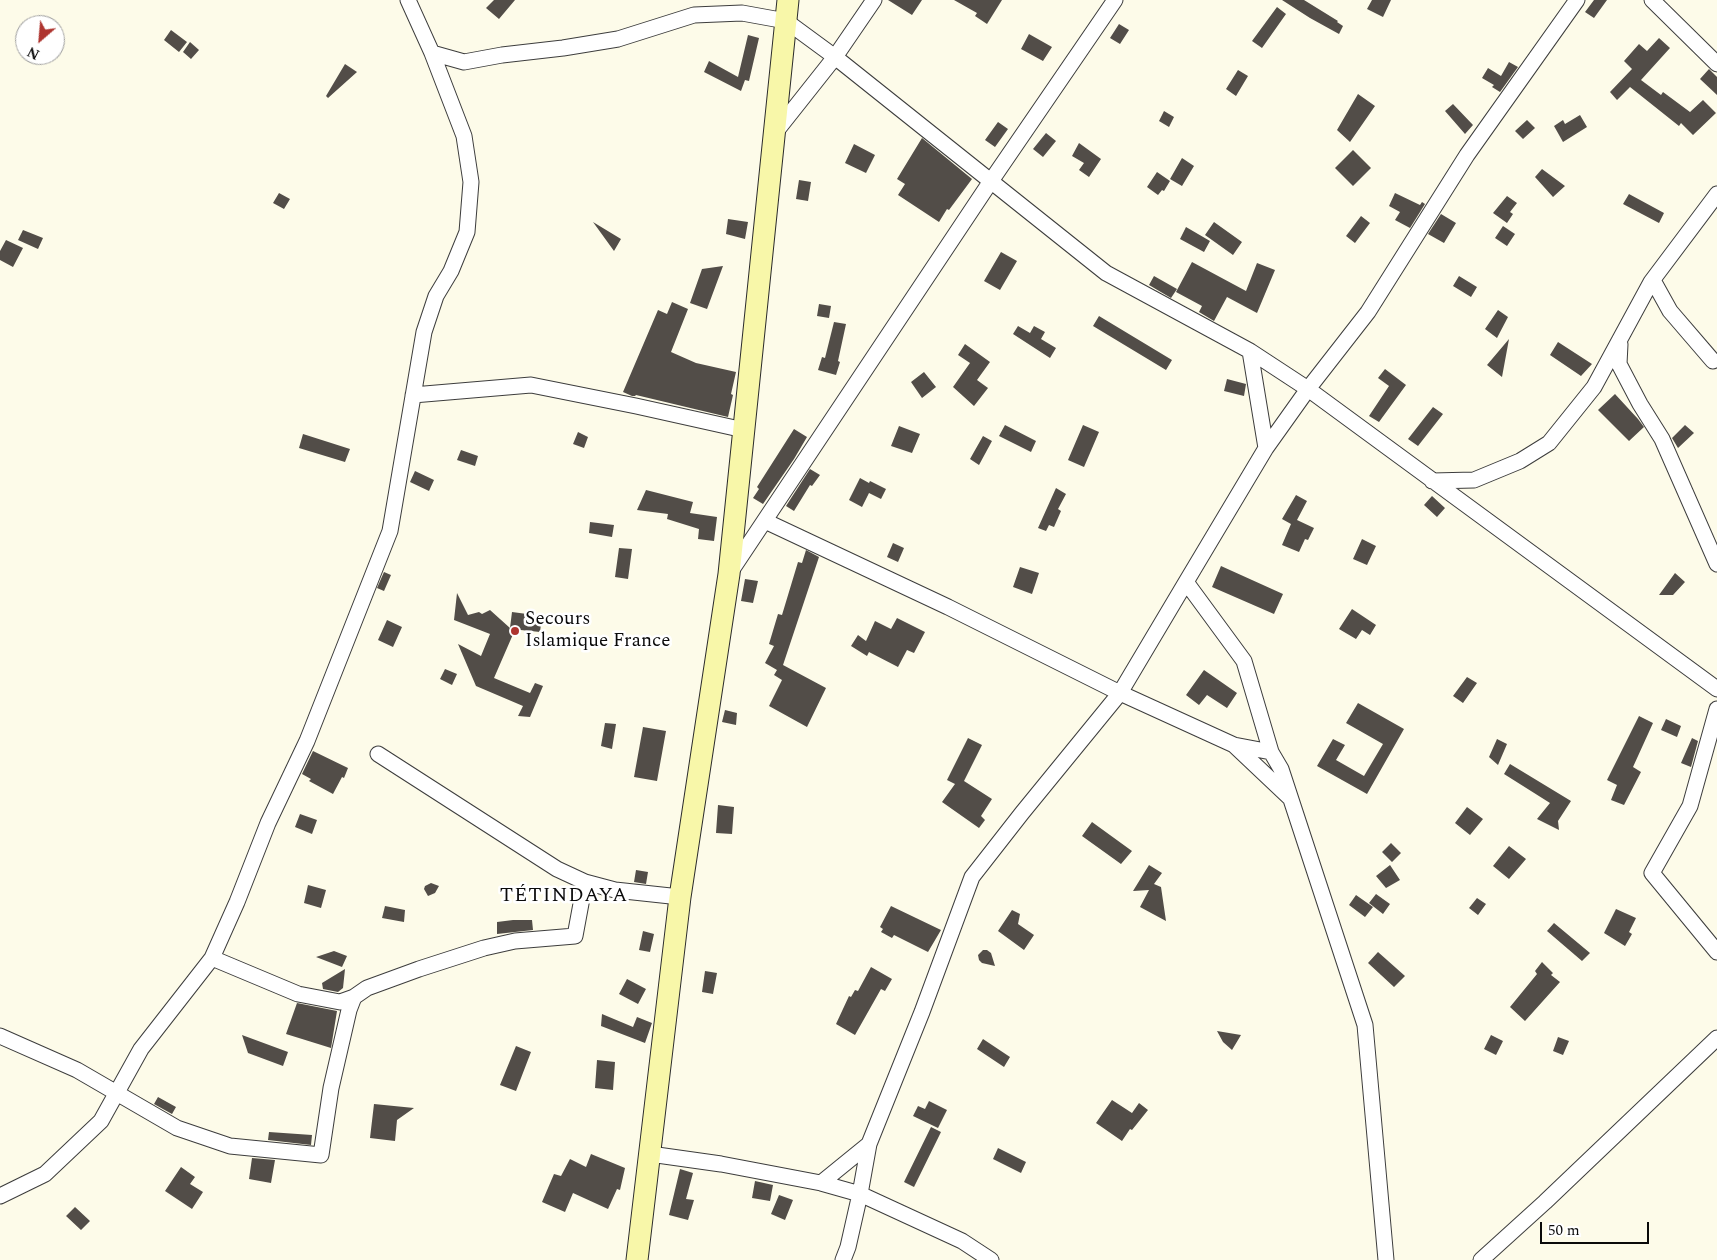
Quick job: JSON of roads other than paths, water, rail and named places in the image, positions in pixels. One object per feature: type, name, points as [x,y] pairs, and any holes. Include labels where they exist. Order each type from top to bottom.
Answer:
[{"type":"main road","points":[[637,1260],[680,897],[729,574],[788,0]]},
{"type":"street","points":[[0,1196],[45,1174],[101,1121],[141,1050],[212,958],[268,822],[307,741],[390,531],[424,332],[436,296],[451,271],[467,232],[472,182],[464,136],[432,53],[408,0]]},
{"type":"street","points":[[774,134],[835,57],[874,0]]},
{"type":"street","points":[[729,574],[1115,0]]},
{"type":"street","points":[[843,1260],[848,1247],[860,1194],[869,1144],[922,1012],[972,877],[1120,694],[1266,448],[1308,389],[1368,312],[1467,155],[1577,0]]},
{"type":"street","points":[[1652,0],[1717,64]]},
{"type":"street","points":[[432,53],[464,62],[502,55],[563,48],[618,39],[694,15],[742,13],[786,21],[835,57],[1106,273],[1250,351],[1308,389],[1717,689]]},
{"type":"street","points":[[1432,481],[1474,480],[1520,461],[1549,443],[1594,387],[1650,282],[1717,194]]},
{"type":"street","points":[[1650,282],[1655,284],[1670,311],[1713,361]]},
{"type":"street","points":[[1620,338],[1619,364],[1640,404],[1662,438],[1717,564]]},
{"type":"street","points":[[1250,351],[1266,448]]},
{"type":"street","points":[[413,395],[531,385],[744,430]]},
{"type":"street","points":[[765,521],[948,607],[1120,694],[1234,745],[1271,752]]},
{"type":"street","points":[[1186,582],[1244,661],[1271,752],[1280,769],[1290,798],[1365,1025],[1386,1260]]},
{"type":"street","points":[[1717,709],[1690,806],[1652,873],[1717,952]]},
{"type":"street","points":[[1234,745],[1290,798]]},
{"type":"street","points":[[378,754],[557,869],[586,882],[615,890],[680,897]]},
{"type":"street","points":[[212,958],[298,994],[340,1002],[354,997],[367,988],[484,948],[516,941],[575,936],[586,882]]},
{"type":"street","points":[[0,1036],[77,1070],[177,1128],[230,1146],[321,1155],[332,1088],[349,1010],[354,997]]},
{"type":"street","points":[[1481,1260],[1717,1038]]},
{"type":"street","points":[[821,1182],[869,1144]]},
{"type":"street","points":[[650,1154],[721,1164],[821,1182],[860,1194],[962,1240],[991,1260]]},
{"type":"place","name":"Secours Islamique France","points":[[515,631]]},
{"type":"district","name":"TÉTINDAYA","points":[[564,897]]}]
